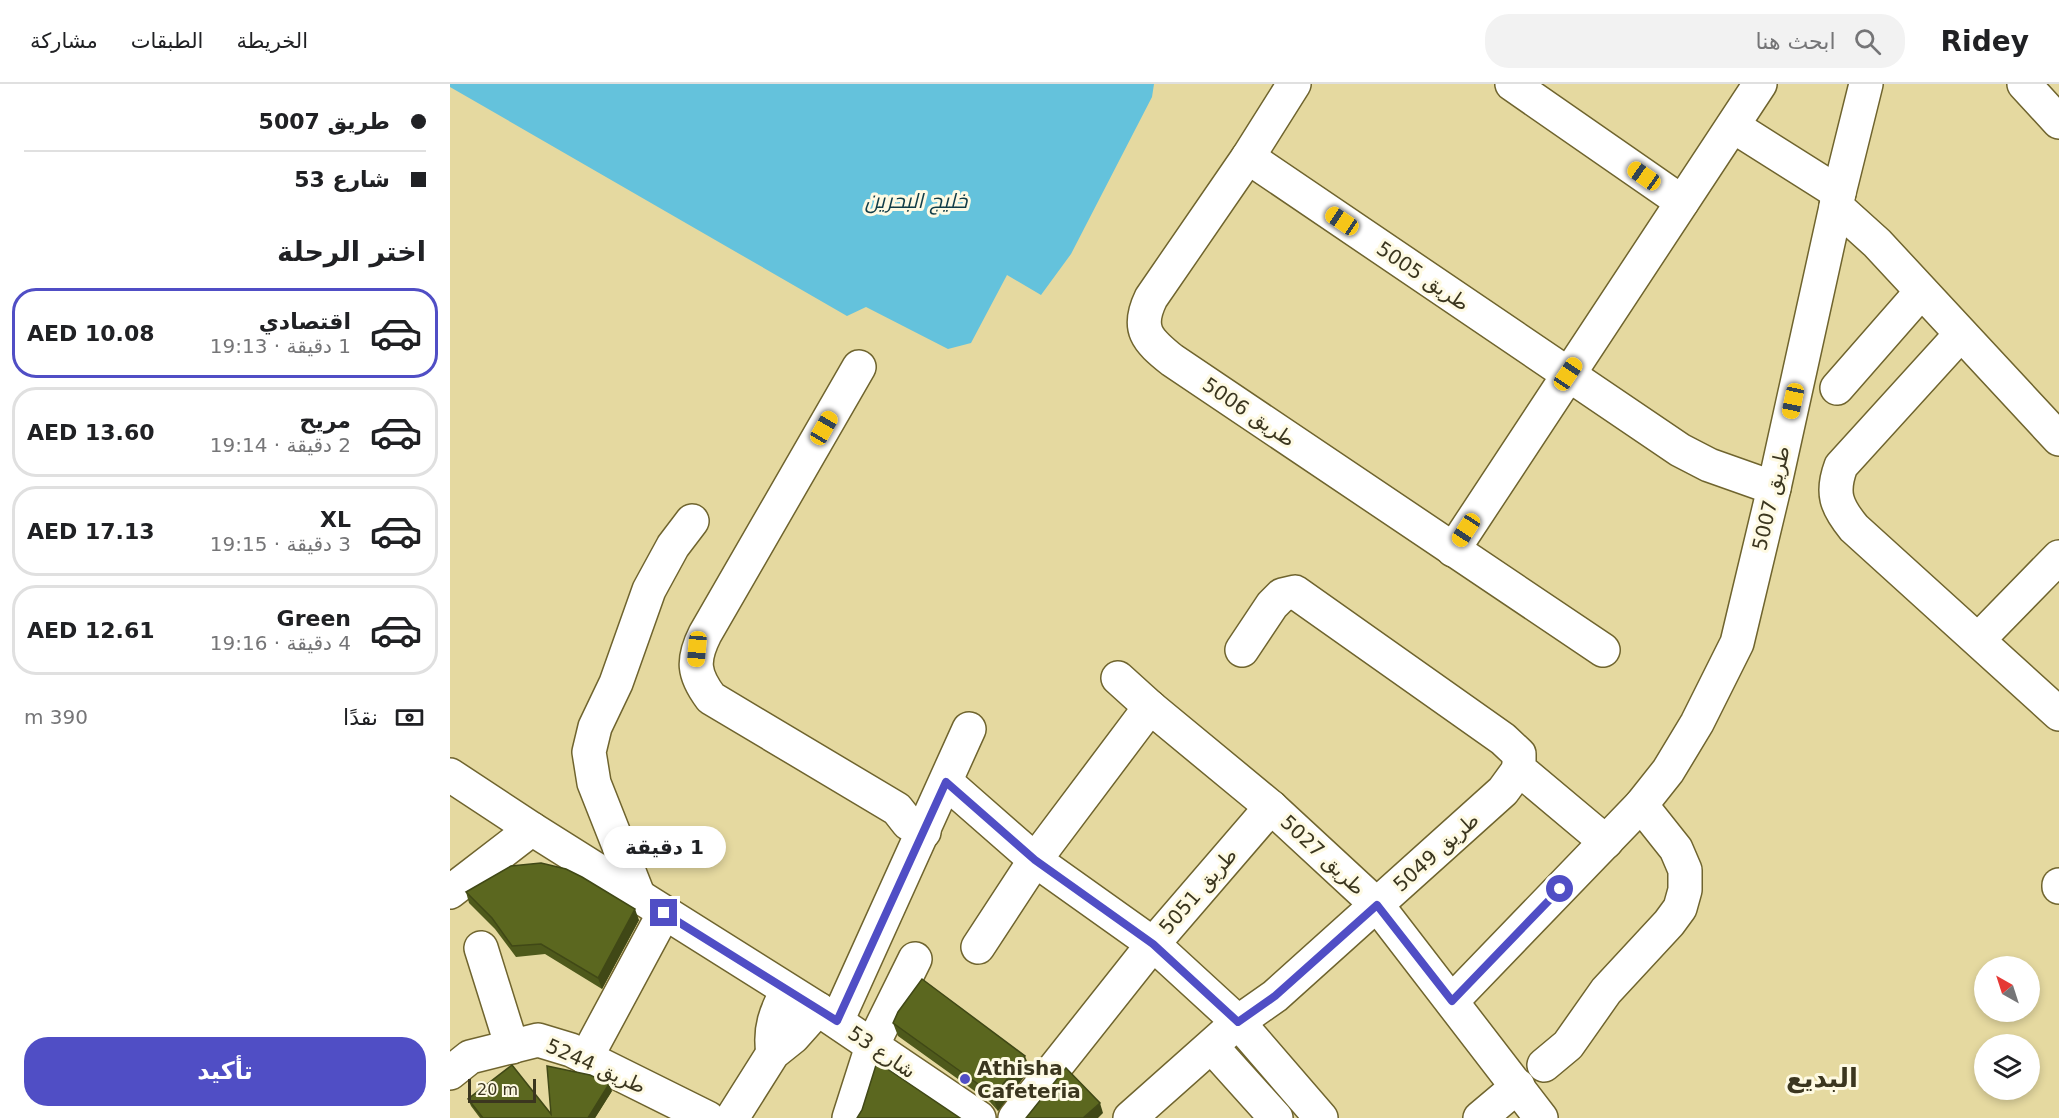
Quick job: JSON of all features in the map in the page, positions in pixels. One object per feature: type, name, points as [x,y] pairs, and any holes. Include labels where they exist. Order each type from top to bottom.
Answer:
[{"type":"street","name":"طريق 5006","points":[[1294,84],[1248,157],[1151,298],[1144,314],[1145,331],[1154,346],[1172,360],[1603,650]]},
{"type":"street","points":[[1512,84],[1682,202]]},
{"type":"street","points":[[1453,550],[1760,84]]},
{"type":"street","name":"طريق 5007","points":[[1452,1001],[1641,805],[1668,771],[1697,723],[1737,643],[1866,84]]},
{"type":"street","points":[[2025,84],[2059,122]]},
{"type":"street","points":[[1733,126],[1838,199],[1876,243],[2059,439]]},
{"type":"street","name":"طريق 5005","points":[[1248,157],[1694,458],[1774,488]]},
{"type":"street","points":[[1837,388],[1922,292]]},
{"type":"street","points":[[1961,334],[1841,466],[1835,482],[1836,499],[1843,515],[1854,528],[2059,714]]},
{"type":"street","points":[[859,367],[705,634],[697,649],[695,667],[700,684],[711,698],[918,820]]},
{"type":"street","points":[[586,1058],[651,905],[594,783],[589,752],[595,727],[616,683],[649,590],[673,546],[692,521]]},
{"type":"street","points":[[1979,639],[2059,557]]},
{"type":"street","points":[[1242,650],[1272,605],[1282,595],[1295,592],[1503,739],[1518,754],[1519,769],[1606,842]]},
{"type":"street","name":"طريق 5027","points":[[1118,678],[1271,807],[1377,905],[1541,1118]]},
{"type":"street","points":[[978,947],[1035,860],[1150,707]]},
{"type":"street","points":[[732,1118],[772,1053],[828,1015],[918,820],[946,782],[969,729]]},
{"type":"street","name":"طريق 5049","points":[[1130,1118],[1238,1022],[1275,996],[1377,905],[1503,791],[1519,769]]},
{"type":"street","name":"شارع 53","points":[[450,775],[651,905],[828,1015],[979,1118]]},
{"type":"street","points":[[946,782],[1035,860],[1153,944],[1238,1022],[1321,1118]]},
{"type":"street","points":[[1544,1065],[1569,1045],[1606,991],[1680,908],[1685,870],[1676,849],[1641,805]]},
{"type":"street","name":"طريق 5051","points":[[1015,1118],[1153,944],[1271,807]]},
{"type":"street","points":[[450,892],[532,829]]},
{"type":"street","points":[[481,948],[512,1047]]},
{"type":"street","points":[[849,1118],[872,1046],[915,959]]},
{"type":"street","points":[[772,1053],[770,1040],[772,1025],[787,991]]},
{"type":"street","name":"طريق 5244","points":[[450,1073],[470,1057],[538,1041],[571,1050],[708,1118]]},
{"type":"street","points":[[1212,1047],[1276,1118]]},
{"type":"street","points":[[1479,1118],[1518,1086]]},
{"type":"water","name":"خليج البحرين","points":[[450,84],[1154,84],[1152,97],[1071,254],[1041,295],[1007,275],[971,343],[948,349],[866,307],[847,316],[450,87]]},
{"type":"building","points":[[541,863],[566,869],[635,909],[598,978],[541,944],[512,946],[492,918],[466,892],[511,866]]},
{"type":"building","points":[[922,979],[1025,1056],[993,1097],[893,1023],[898,1012]]},
{"type":"building","points":[[877,1062],[960,1118],[857,1118],[862,1110]]},
{"type":"building","points":[[512,1065],[551,1114],[547,1066],[590,1075],[609,1084],[588,1118],[483,1118],[468,1099]]},
{"type":"building","points":[[1066,1068],[1100,1103],[1083,1118],[1026,1118]]},
{"type":"place","name":"Athisha Cafeteria","points":[[965,1079]]},
{"type":"district","name":"البديع","points":[[1822,1078]]},
{"type":"route","points":[[664,913],[837,1021],[946,782],[1035,860],[1153,944],[1238,1022],[1275,996],[1377,905],[1452,1001],[1560,889]]}]
